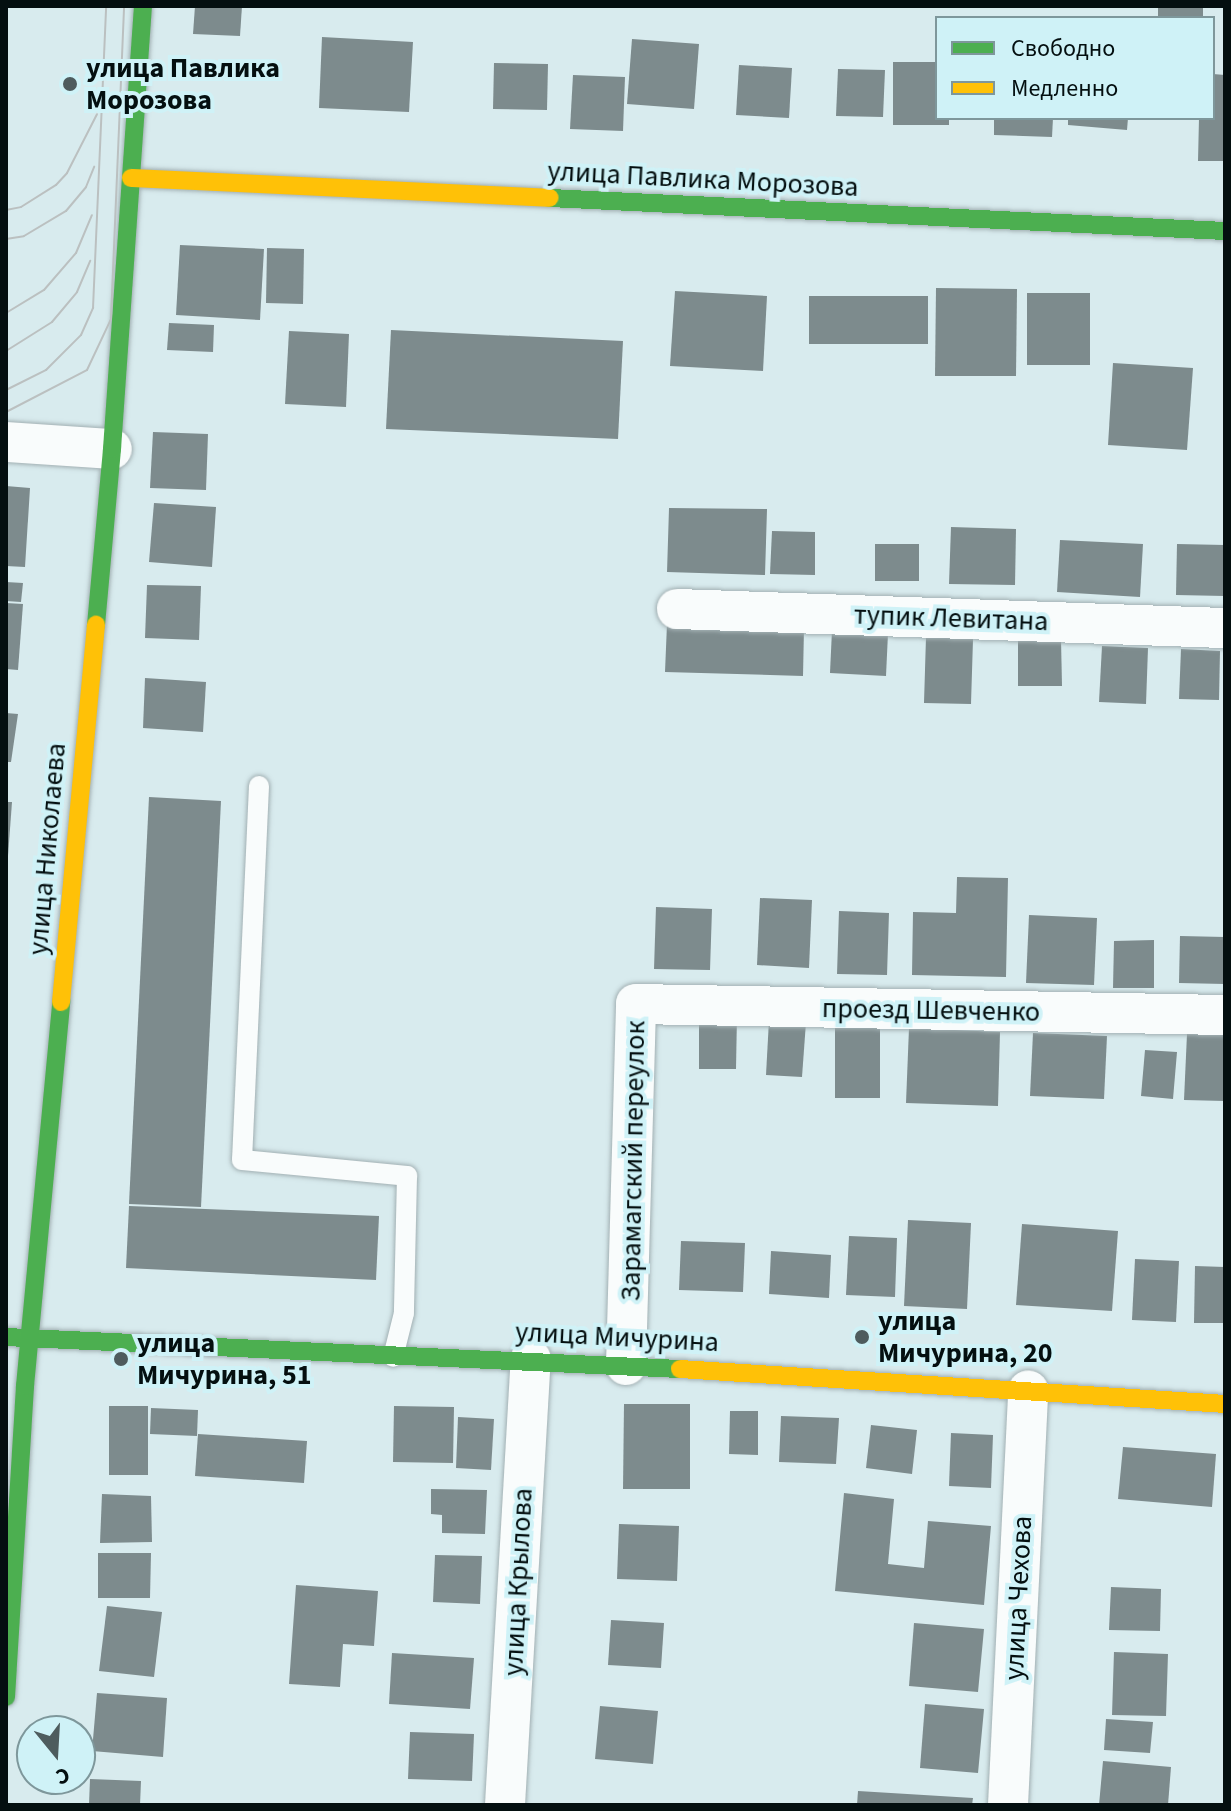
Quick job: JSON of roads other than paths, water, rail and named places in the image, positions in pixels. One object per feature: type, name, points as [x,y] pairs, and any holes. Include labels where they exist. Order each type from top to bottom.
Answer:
[{"type":"street","name":"улица Николаева","points":[[6,1697],[30,1339],[112,449],[143,6]]},
{"type":"street","name":"улица Павлика Морозова","points":[[131,178],[1225,231]]},
{"type":"street","points":[[6,442],[112,449]]},
{"type":"street","name":"тупик Левитана","points":[[677,609],[1225,628]]},
{"type":"street","name":"проезд Шевченко","points":[[636,1004],[1225,1015]]},
{"type":"street","name":"Зарамагский переулок","points":[[626,1365],[636,1004]]},
{"type":"street","name":"улица Мичурина","points":[[6,1337],[393,1357],[531,1359],[1225,1404]]},
{"type":"street","name":"улица Крылова","points":[[505,1805],[531,1359]]},
{"type":"street","name":"улица Чехова","points":[[1008,1805],[1028,1390]]},
{"type":"lane","points":[[259,786],[242,1160],[407,1176],[404,1313],[393,1357]]},
{"type":"tram line","points":[[6,390],[46,370],[81,335],[93,308],[106,6]]},
{"type":"tram line","points":[[6,412],[87,370],[111,319],[124,6]]},
{"type":"tram line","points":[[6,210],[21,207],[56,185],[67,173],[97,114]]},
{"type":"tram line","points":[[6,239],[24,236],[66,211],[86,187],[94,167]]},
{"type":"tram line","points":[[6,313],[44,290],[76,253],[92,215]]},
{"type":"tram line","points":[[6,351],[52,322],[77,292],[90,261]]},
{"type":"place","name":"улица Павлика Морозова","points":[[70,84]]},
{"type":"place","name":"улица Мичурина, 20","points":[[862,1337]]},
{"type":"place","name":"улица Мичурина, 51","points":[[121,1359]]}]
